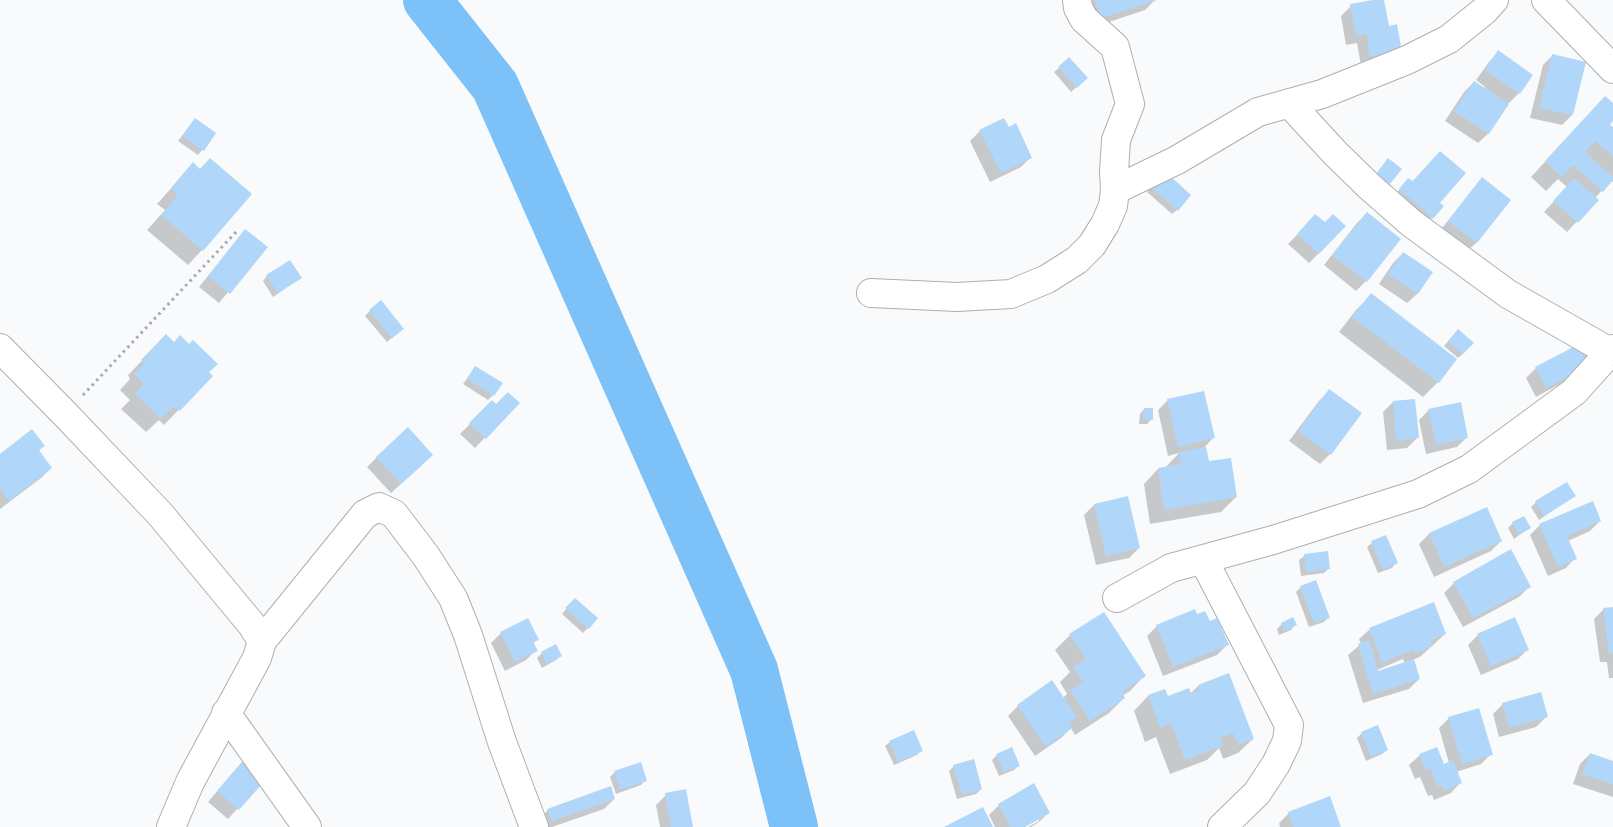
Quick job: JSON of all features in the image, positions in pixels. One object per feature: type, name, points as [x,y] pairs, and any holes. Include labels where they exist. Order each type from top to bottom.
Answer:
[{"type":"street","points":[[871,293],[958,297],[1011,294],[1047,279],[1077,260],[1092,245],[1105,224],[1112,206],[1115,190],[1116,140],[1130,104],[1114,46],[1084,20],[1078,8],[1077,0]]},
{"type":"street","points":[[1115,190],[1177,160],[1258,112],[1330,90],[1407,60],[1449,39],[1485,10],[1494,0]]},
{"type":"street","points":[[1546,0],[1613,69]]},
{"type":"street","points":[[1117,598],[1172,568],[1273,540],[1418,494],[1469,469],[1574,392],[1612,351],[1508,294],[1412,222],[1349,167],[1290,103]]},
{"type":"street","points":[[0,348],[160,514],[252,625],[262,641]]},
{"type":"street","points":[[171,827],[190,782],[257,658],[262,641],[365,514],[379,507],[394,514],[426,556],[453,598],[468,635],[502,742],[534,827]]},
{"type":"street","points":[[1203,559],[1289,725],[1287,741],[1276,764],[1257,793],[1222,827]]},
{"type":"street","points":[[226,713],[307,827]]},
{"type":"path","points":[[65,414],[236,232]]},
{"type":"building","points":[[1095,0],[1157,0],[1101,18]]},
{"type":"building","points":[[1384,0],[1389,26],[1397,24],[1402,52],[1370,57],[1367,34],[1356,35],[1350,4]]},
{"type":"building","points":[[1498,50],[1533,75],[1520,94],[1485,70]]},
{"type":"building","points":[[1552,54],[1586,62],[1573,115],[1539,108]]},
{"type":"building","points":[[1069,57],[1088,78],[1077,88],[1058,67]]},
{"type":"building","points":[[1474,81],[1509,104],[1489,134],[1454,111]]},
{"type":"building","points":[[1605,96],[1613,103],[1613,121],[1610,125],[1613,127],[1613,156],[1595,141],[1585,152],[1613,177],[1613,180],[1603,192],[1573,165],[1562,177],[1545,161]]},
{"type":"building","points":[[195,118],[216,133],[204,151],[182,136]]},
{"type":"building","points":[[1004,118],[1009,127],[1016,123],[1032,158],[1001,173],[979,130]]},
{"type":"building","points":[[1440,151],[1466,173],[1440,203],[1444,206],[1433,219],[1399,189],[1408,178],[1413,181]]},
{"type":"building","points":[[210,158],[252,194],[203,251],[161,215],[178,195],[171,188],[193,162],[200,169]]},
{"type":"building","points":[[1388,158],[1402,169],[1390,184],[1376,174]]},
{"type":"building","points":[[1165,171],[1191,195],[1178,211],[1150,186]]},
{"type":"building","points":[[1482,177],[1511,200],[1477,243],[1448,221]]},
{"type":"building","points":[[1574,178],[1599,200],[1578,223],[1553,201]]},
{"type":"building","points":[[1367,212],[1401,239],[1367,282],[1332,255]]},
{"type":"building","points":[[1315,214],[1325,222],[1333,214],[1346,226],[1319,254],[1297,234]]},
{"type":"building","points":[[245,229],[268,247],[230,294],[208,276]]},
{"type":"building","points":[[1403,252],[1433,272],[1418,294],[1388,274]]},
{"type":"building","points":[[290,260],[302,278],[278,293],[266,275]]},
{"type":"building","points":[[1371,293],[1457,359],[1439,383],[1352,317]]},
{"type":"building","points":[[381,300],[404,329],[392,338],[369,310]]},
{"type":"building","points":[[1458,329],[1474,343],[1463,354],[1448,341]]},
{"type":"building","points":[[166,334],[174,342],[180,335],[189,344],[193,340],[218,364],[209,372],[213,376],[180,411],[174,406],[161,419],[135,393],[144,384],[134,374],[144,363],[141,360]]},
{"type":"building","points":[[1585,341],[1596,362],[1546,388],[1535,367]]},
{"type":"building","points":[[475,366],[503,383],[494,396],[467,379]]},
{"type":"building","points":[[1329,389],[1362,413],[1331,455],[1298,431]]},
{"type":"building","points":[[1204,391],[1215,438],[1178,447],[1167,399]]},
{"type":"building","points":[[508,392],[520,403],[486,439],[469,423],[492,400],[496,404]]},
{"type":"building","points":[[1415,399],[1419,438],[1396,441],[1393,401]]},
{"type":"building","points":[[1461,402],[1468,438],[1436,445],[1428,409]]},
{"type":"building","points":[[1144,408],[1153,408],[1153,420],[1143,419]]},
{"type":"building","points":[[408,427],[433,455],[401,484],[376,457]]},
{"type":"building","points":[[32,429],[45,446],[39,450],[52,468],[9,501],[0,489],[0,454]]},
{"type":"building","points":[[1206,447],[1209,461],[1231,458],[1237,497],[1164,510],[1158,468],[1181,464],[1179,452]]},
{"type":"building","points":[[1567,482],[1576,496],[1544,516],[1535,501]]},
{"type":"building","points":[[1128,496],[1140,548],[1106,556],[1094,504]]},
{"type":"building","points":[[1593,501],[1601,521],[1567,536],[1577,559],[1558,567],[1539,524]]},
{"type":"building","points":[[1487,507],[1502,541],[1444,567],[1429,533]]},
{"type":"building","points":[[1524,516],[1531,528],[1519,535],[1512,522]]},
{"type":"building","points":[[1386,535],[1398,563],[1383,570],[1371,541]]},
{"type":"building","points":[[1511,549],[1531,587],[1473,618],[1453,582]]},
{"type":"building","points":[[1328,551],[1330,569],[1306,572],[1304,554]]},
{"type":"building","points":[[1316,580],[1330,618],[1314,623],[1300,586]]},
{"type":"building","points":[[575,598],[598,618],[589,629],[565,608]]},
{"type":"building","points":[[1434,602],[1446,634],[1430,641],[1433,646],[1414,654],[1413,650],[1382,663],[1369,628]]},
{"type":"building","points":[[1613,607],[1613,653],[1609,653],[1603,608]]},
{"type":"building","points":[[1195,609],[1197,614],[1205,611],[1210,621],[1217,618],[1229,645],[1173,667],[1156,625]]},
{"type":"building","points":[[1104,612],[1146,676],[1122,692],[1125,698],[1090,721],[1070,690],[1083,681],[1073,667],[1086,659],[1069,634]]},
{"type":"building","points":[[1293,617],[1297,625],[1284,631],[1281,623]]},
{"type":"building","points":[[1515,617],[1529,650],[1491,666],[1477,634]]},
{"type":"building","points":[[528,618],[539,640],[533,642],[538,651],[515,662],[500,632]]},
{"type":"building","points":[[1369,640],[1378,671],[1414,659],[1420,679],[1373,694],[1358,644]]},
{"type":"building","points":[[556,644],[562,656],[547,664],[541,652]]},
{"type":"building","points":[[1229,673],[1254,739],[1238,745],[1233,733],[1220,738],[1223,746],[1185,760],[1171,723],[1160,728],[1148,695],[1165,689],[1168,696],[1189,688],[1191,693],[1199,690],[1198,685]]},
{"type":"building","points":[[1052,680],[1077,717],[1069,722],[1072,728],[1046,747],[1017,705]]},
{"type":"building","points":[[1541,692],[1548,717],[1509,728],[1502,703]]},
{"type":"building","points":[[1479,708],[1493,755],[1462,764],[1448,717]]},
{"type":"building","points":[[1378,725],[1388,750],[1371,757],[1361,732]]},
{"type":"building","points":[[914,730],[923,751],[898,762],[889,741]]},
{"type":"building","points":[[1012,747],[1020,766],[1004,772],[996,754]]},
{"type":"building","points":[[1437,747],[1444,764],[1453,760],[1462,783],[1444,791],[1442,786],[1438,787],[1430,768],[1425,770],[1419,754]]},
{"type":"building","points":[[1590,753],[1613,761],[1613,784],[1582,774]]},
{"type":"building","points":[[246,757],[269,776],[239,810],[217,791]]},
{"type":"building","points":[[974,759],[982,789],[962,795],[953,765]]},
{"type":"building","points":[[641,762],[647,781],[620,790],[614,771]]},
{"type":"building","points":[[1034,783],[1050,813],[1025,827],[1010,827],[998,804]]},
{"type":"building","points":[[611,786],[615,799],[552,821],[547,809]]},
{"type":"building","points":[[686,789],[693,827],[671,827],[665,793]]},
{"type":"building","points":[[1330,796],[1341,827],[1294,827],[1288,812]]},
{"type":"building","points":[[983,807],[993,827],[944,827]]},
{"type":"waterway","points":[[427,0],[495,86],[754,670],[794,827]]}]
